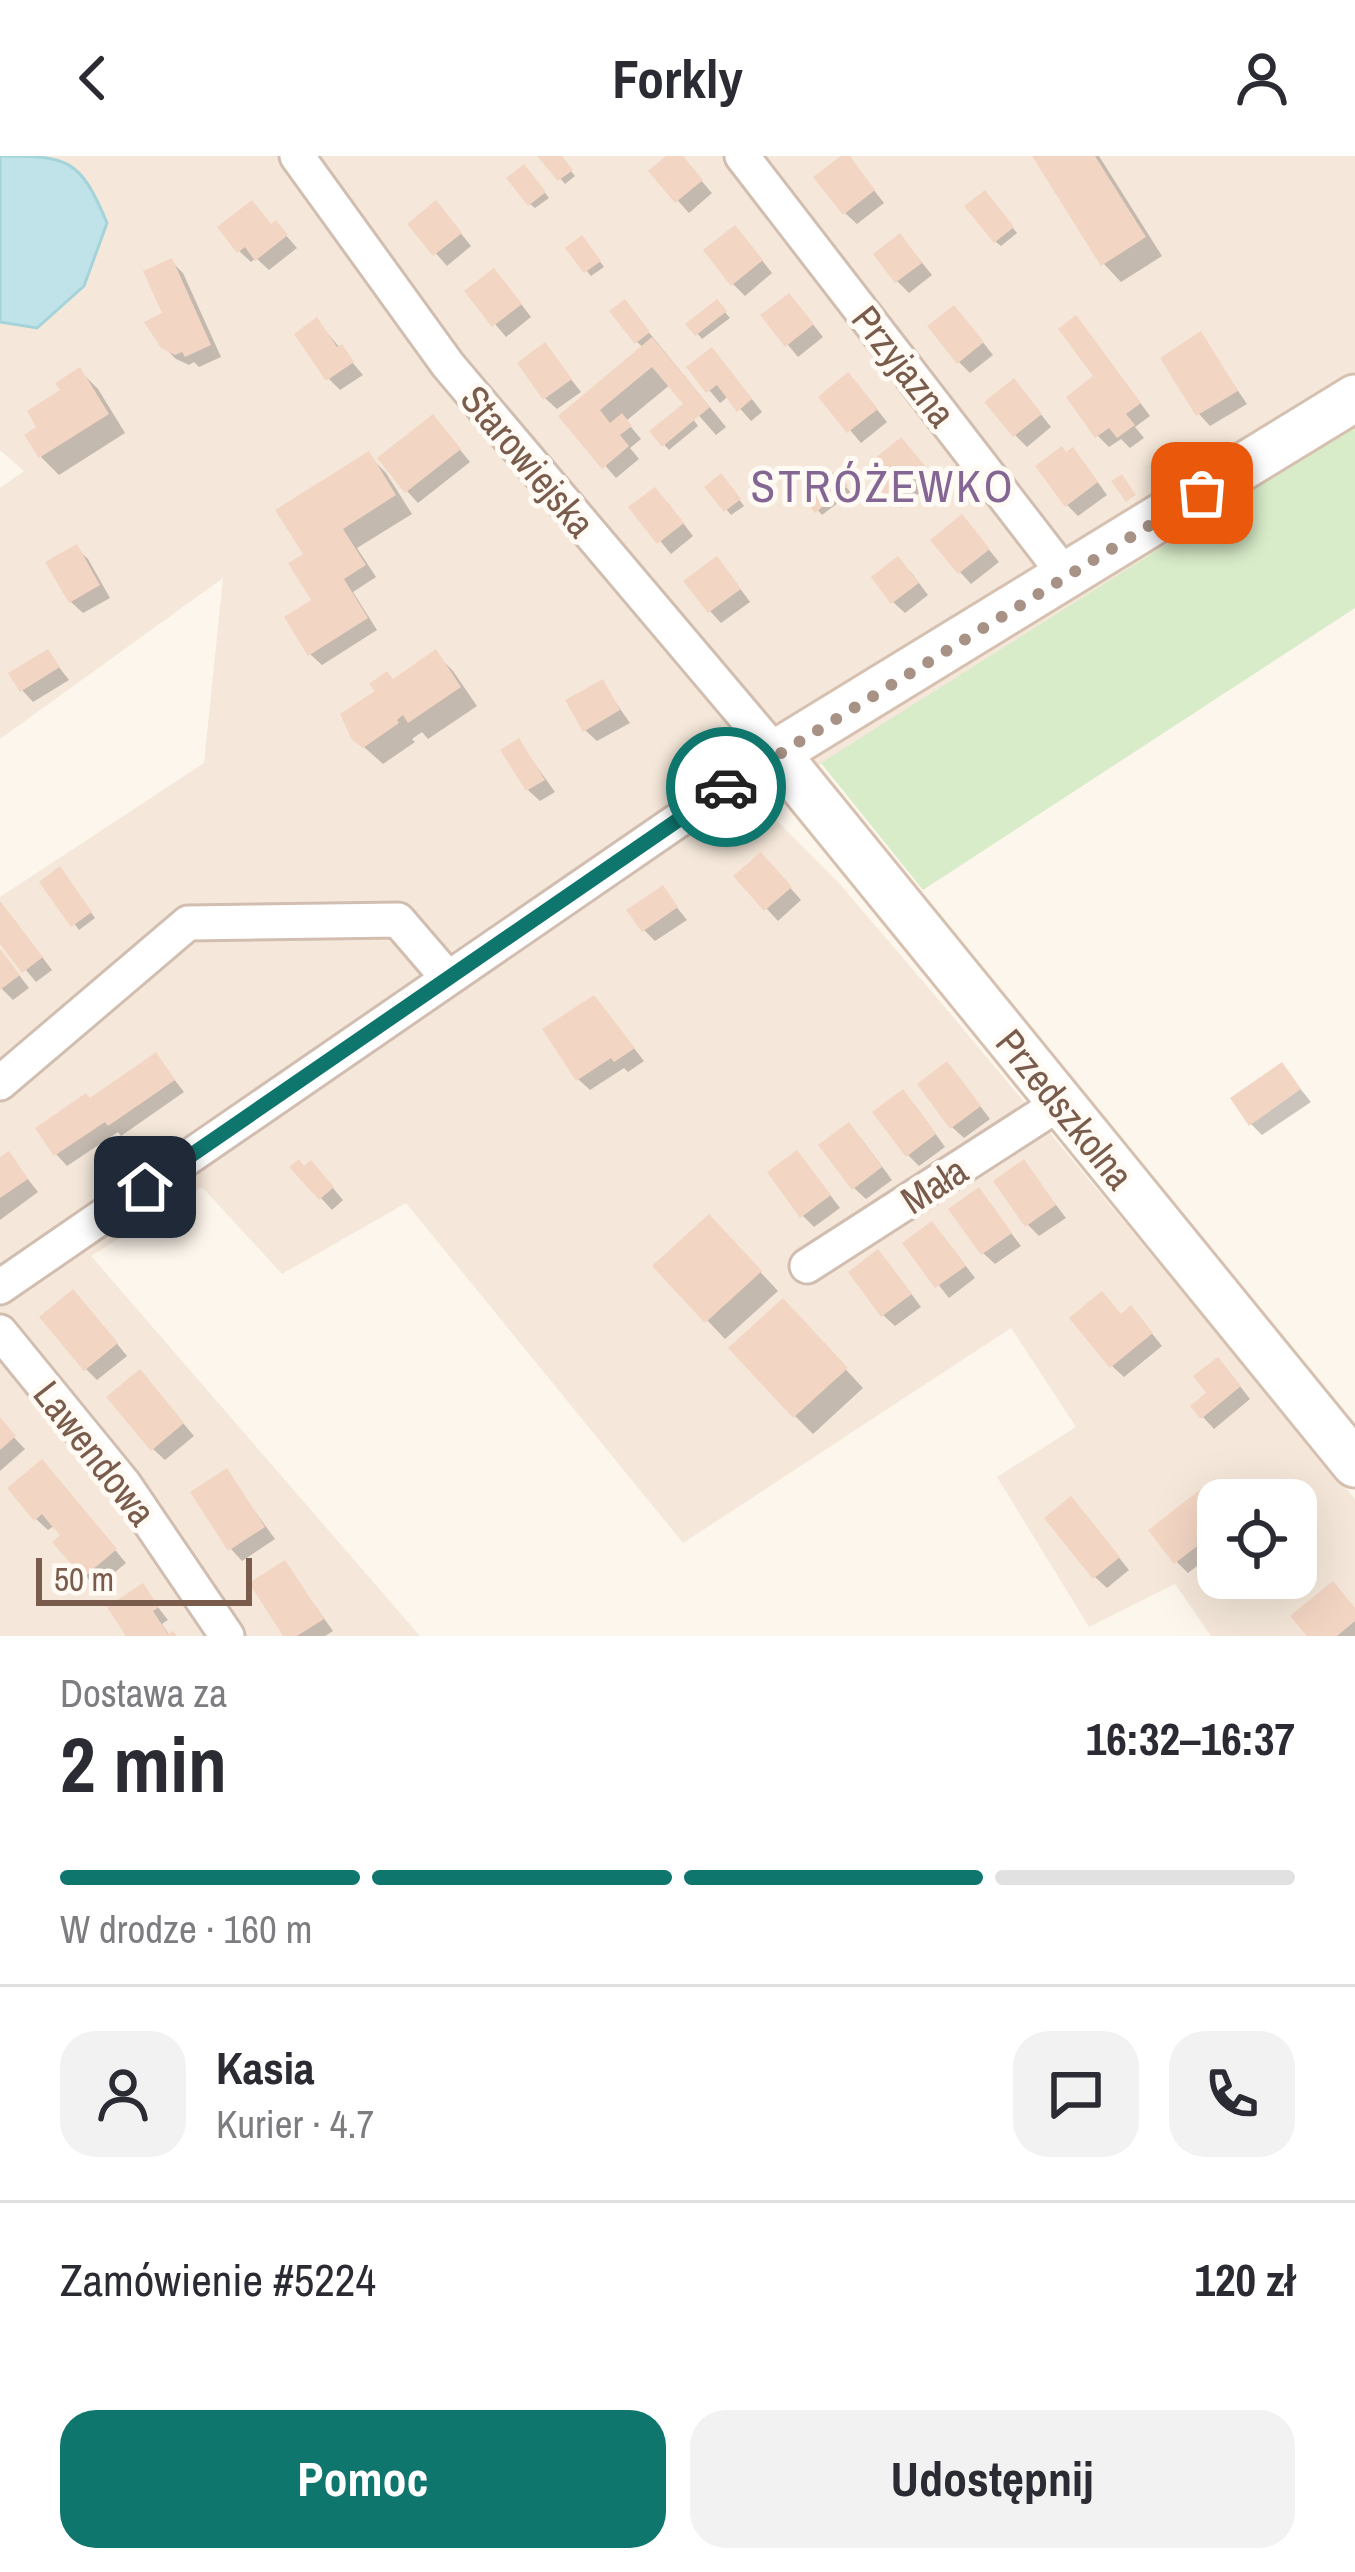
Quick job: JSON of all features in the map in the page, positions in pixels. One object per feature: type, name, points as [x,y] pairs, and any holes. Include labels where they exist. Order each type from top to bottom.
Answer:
[{"type":"street","name":"Starowiejska","points":[[297,156],[448,365],[776,753]]},
{"type":"street","name":"Przyjazna","points":[[742,156],[1066,576]]},
{"type":"street","points":[[0,1287],[776,753],[1355,398]]},
{"type":"street","name":"Przedszkolna","points":[[776,753],[1355,1464]]},
{"type":"street","points":[[0,1083],[188,922],[398,920],[447,977]]},
{"type":"street","name":"Mała","points":[[807,1266],[1060,1103]]},
{"type":"street","name":"Lawendowa","points":[[0,1332],[124,1484],[227,1636]]},
{"type":"shaded area","points":[[0,156],[1355,156],[1355,429],[759,803],[838,882],[1355,1499],[1355,1636],[1211,1636],[1175,1584],[1089,1627],[997,1477],[1076,1427],[1011,1328],[683,1543],[406,1203],[282,1274],[202,1187],[91,1256],[420,1636],[0,1636],[0,897],[204,763],[223,578],[0,739],[0,488],[24,471],[0,450]]},
{"type":"green space","points":[[1355,425],[1355,608],[923,890],[821,763]]},
{"type":"water","points":[[0,156],[42,157],[69,165],[88,185],[107,223],[84,286],[37,328],[0,322]]},
{"type":"building","points":[[537,156],[562,156],[573,170],[558,181]]},
{"type":"building","points":[[666,156],[683,156],[703,180],[675,203],[648,171]]},
{"type":"building","points":[[841,156],[850,156],[875,190],[843,215],[813,177]]},
{"type":"building","points":[[1032,156],[1095,156],[1146,237],[1101,266]]},
{"type":"building","points":[[524,164],[546,192],[528,206],[506,178]]},
{"type":"building","points":[[985,190],[1014,227],[994,243],[964,206]]},
{"type":"building","points":[[252,200],[271,224],[276,220],[288,235],[255,261],[245,247],[237,253],[217,227]]},
{"type":"building","points":[[436,200],[462,233],[433,256],[407,224]]},
{"type":"building","points":[[735,225],[763,260],[731,286],[703,250]]},
{"type":"building","points":[[900,233],[922,263],[895,283],[873,254]]},
{"type":"building","points":[[582,235],[601,261],[584,273],[565,248]]},
{"type":"building","points":[[172,258],[211,345],[185,357],[182,352],[175,355],[161,348],[144,322],[162,313],[143,271]]},
{"type":"building","points":[[494,268],[522,304],[492,327],[464,291]]},
{"type":"building","points":[[789,293],[814,324],[785,347],[760,315]]},
{"type":"building","points":[[625,299],[650,332],[635,344],[609,311]]},
{"type":"building","points":[[717,299],[727,311],[695,336],[685,324]]},
{"type":"building","points":[[954,305],[984,342],[957,364],[927,326]]},
{"type":"building","points":[[1076,315],[1141,403],[1126,414],[1135,425],[1117,438],[1109,428],[1095,438],[1066,397],[1093,376],[1058,329]]},
{"type":"building","points":[[317,317],[337,347],[342,344],[354,362],[326,381],[294,334]]},
{"type":"building","points":[[1201,331],[1238,391],[1196,416],[1160,358]]},
{"type":"building","points":[[652,337],[710,407],[662,447],[649,431],[683,404],[652,367],[600,410],[610,423],[622,413],[632,426],[620,435],[629,446],[602,469],[558,416]]},
{"type":"building","points":[[545,342],[572,379],[543,400],[517,363]]},
{"type":"building","points":[[712,347],[752,399],[737,412],[717,385],[706,393],[686,367]]},
{"type":"building","points":[[80,367],[109,414],[39,458],[24,435],[36,427],[27,411],[60,390],[55,383]]},
{"type":"building","points":[[848,372],[878,409],[847,433],[818,397]]},
{"type":"building","points":[[1014,378],[1042,414],[1013,437],[984,402]]},
{"type":"building","points":[[433,414],[461,449],[405,493],[377,458]]},
{"type":"building","points":[[901,437],[926,467],[887,498],[870,476],[881,467],[874,459]]},
{"type":"building","points":[[1062,446],[1066,452],[1073,447],[1098,482],[1065,507],[1035,466]]},
{"type":"building","points":[[369,451],[396,495],[343,529],[366,565],[344,579],[368,618],[308,656],[284,617],[311,600],[288,563],[303,554],[275,510]]},
{"type":"building","points":[[836,470],[848,486],[815,513],[802,497]]},
{"type":"building","points":[[721,473],[741,499],[724,512],[704,487]]},
{"type":"building","points":[[1122,474],[1136,495],[1126,502],[1111,481]]},
{"type":"building","points":[[655,487],[684,523],[657,544],[628,507]]},
{"type":"building","points":[[962,514],[990,549],[958,574],[930,540]]},
{"type":"building","points":[[77,544],[100,585],[69,603],[45,562]]},
{"type":"building","points":[[717,556],[741,589],[708,613],[683,581]]},
{"type":"building","points":[[898,556],[919,583],[891,604],[871,577]]},
{"type":"building","points":[[48,649],[60,667],[20,692],[8,673]]},
{"type":"building","points":[[436,649],[461,687],[408,723],[403,715],[399,723],[363,748],[352,740],[340,714],[375,691],[369,684],[387,671],[393,679]]},
{"type":"building","points":[[603,679],[620,710],[583,732],[565,700]]},
{"type":"building","points":[[519,738],[545,780],[526,791],[500,750]]},
{"type":"building","points":[[761,852],[792,887],[764,911],[733,876]]},
{"type":"building","points":[[60,866],[92,912],[71,927],[39,882]]},
{"type":"building","points":[[663,885],[678,907],[642,932],[626,910]]},
{"type":"building","points":[[0,901],[43,957],[22,973],[0,944]]},
{"type":"building","points":[[0,949],[20,975],[0,990]]},
{"type":"building","points":[[594,995],[635,1048],[576,1081],[542,1029]]},
{"type":"building","points":[[156,1052],[175,1080],[54,1156],[35,1128],[86,1093],[90,1098]]},
{"type":"building","points":[[947,1061],[981,1106],[950,1129],[917,1084]]},
{"type":"building","points":[[1282,1062],[1301,1089],[1249,1126],[1230,1098]]},
{"type":"building","points":[[903,1089],[936,1134],[906,1157],[872,1112]]},
{"type":"building","points":[[849,1122],[882,1167],[852,1190],[818,1145]]},
{"type":"building","points":[[797,1150],[831,1195],[800,1218],[767,1172]]},
{"type":"building","points":[[9,1151],[28,1179],[0,1198],[0,1157]]},
{"type":"building","points":[[299,1159],[304,1166],[311,1160],[334,1187],[319,1200],[289,1167]]},
{"type":"building","points":[[1024,1159],[1056,1205],[1025,1227],[993,1181]]},
{"type":"building","points":[[979,1187],[1012,1233],[981,1255],[948,1209]]},
{"type":"building","points":[[709,1214],[762,1271],[705,1323],[652,1266]]},
{"type":"building","points":[[932,1221],[966,1266],[935,1288],[902,1243]]},
{"type":"building","points":[[878,1249],[912,1294],[881,1317],[848,1272]]},
{"type":"building","points":[[73,1289],[118,1343],[84,1371],[39,1317]]},
{"type":"building","points":[[1102,1291],[1121,1314],[1131,1305],[1153,1333],[1110,1368],[1069,1318]]},
{"type":"building","points":[[783,1298],[848,1368],[793,1418],[728,1348]]},
{"type":"building","points":[[1218,1357],[1241,1386],[1201,1419],[1190,1406],[1206,1393],[1193,1376]]},
{"type":"building","points":[[140,1369],[184,1423],[151,1451],[106,1397]]},
{"type":"building","points":[[0,1417],[16,1436],[0,1450]]},
{"type":"building","points":[[42,1459],[117,1549],[83,1578],[52,1542],[60,1535],[42,1514],[34,1521],[7,1488]]},
{"type":"building","points":[[227,1468],[265,1527],[228,1551],[190,1492]]},
{"type":"building","points":[[1197,1492],[1197,1546],[1174,1564],[1148,1530]]},
{"type":"building","points":[[1071,1496],[1120,1557],[1093,1579],[1044,1518]]},
{"type":"building","points":[[285,1560],[324,1619],[297,1636],[283,1636],[249,1583]]},
{"type":"building","points":[[1333,1581],[1355,1608],[1355,1621],[1337,1636],[1307,1636],[1290,1616],[1317,1599]]},
{"type":"building","points":[[143,1583],[159,1607],[153,1611],[168,1634],[173,1631],[177,1636],[126,1636],[107,1607]]},
{"type":"way so far","points":[[726,787],[1202,493]]},
{"type":"district","name":"STRÓŻEWKO","points":[[883,485]]},
{"type":"route","points":[[145,1187],[726,787]]}]
